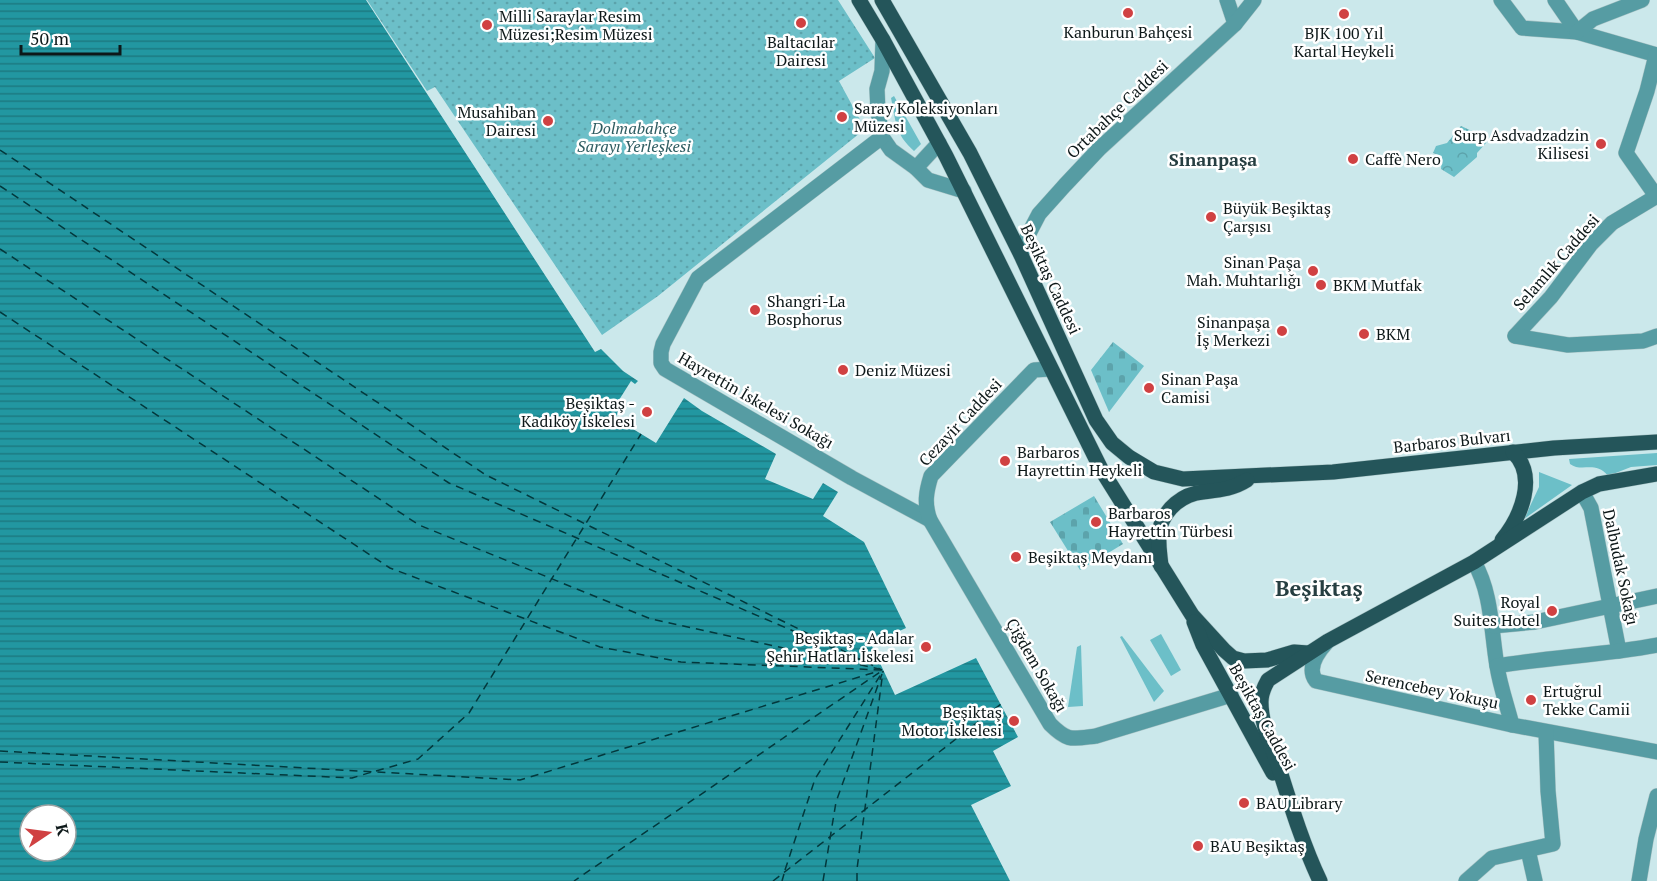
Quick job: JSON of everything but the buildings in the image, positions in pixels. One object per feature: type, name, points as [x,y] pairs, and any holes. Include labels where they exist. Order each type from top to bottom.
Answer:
[{"type":"main road","points":[[859,0],[883,39],[964,191],[1101,469],[1192,615],[1233,658],[1244,661],[1268,660],[1294,652],[1308,653]]},
{"type":"main road","name":"Beşiktaş Caddesi","points":[[882,0],[970,153],[1021,255],[1091,411],[1112,443],[1141,465],[1172,478],[1252,476]]},
{"type":"main road","points":[[892,16],[900,0]]},
{"type":"main road","name":"Barbaros Bulvarı","points":[[1252,476],[1333,472],[1513,452],[1657,442]]},
{"type":"main road","points":[[1489,552],[1503,539],[1512,526],[1524,498],[1526,477],[1524,467],[1513,452]]},
{"type":"main road","points":[[1320,881],[1289,802],[1266,733],[1261,701],[1268,680],[1328,641],[1474,562],[1582,492],[1599,484],[1657,474]]},
{"type":"main road","points":[[1161,567],[1160,528],[1174,504],[1188,495],[1238,486],[1252,476]]},
{"type":"main road","name":"Beşiktaş Caddesi","points":[[1192,615],[1203,645],[1289,802]]},
{"type":"street","points":[[1227,0],[1235,24]]},
{"type":"street","name":"Ortabahçe Caddesi","points":[[1021,255],[1039,214],[1065,185],[1235,24],[1254,0]]},
{"type":"street","points":[[1501,0],[1522,28],[1576,32],[1657,55],[1652,95],[1626,153],[1657,196]]},
{"type":"street","points":[[1555,0],[1576,32]]},
{"type":"street","points":[[1576,32],[1593,19],[1642,0]]},
{"type":"street","points":[[883,39],[882,71],[878,89],[878,112],[882,137],[891,150],[928,180],[964,191]]},
{"type":"street","name":"Hayrettin İskelesi Sokağı","points":[[882,137],[698,278],[667,336],[661,352],[661,363],[665,369],[852,478],[930,520]]},
{"type":"street","points":[[916,168],[939,143]]},
{"type":"street","name":"Selamlık Caddesi","points":[[1657,196],[1612,223],[1598,237],[1551,297],[1515,336],[1568,345],[1643,341],[1657,336]]},
{"type":"street","name":"Cezayir Caddesi","points":[[930,520],[926,509],[926,498],[931,476],[1034,370],[1050,369]]},
{"type":"street","name":"Dalbudak Sokağı","points":[[1582,492],[1591,508],[1619,651]]},
{"type":"street","name":"Çiğdem Sokağı","points":[[930,520],[1050,724],[1063,736],[1075,740],[1096,736],[1231,694]]},
{"type":"street","points":[[1474,562],[1482,576],[1493,626],[1497,666],[1512,725]]},
{"type":"street","points":[[1493,626],[1535,622],[1657,596]]},
{"type":"street","name":"Serencebey Yokuşu","points":[[1328,641],[1315,658],[1312,675],[1316,681],[1512,725],[1657,752]]},
{"type":"street","points":[[1497,666],[1543,658],[1657,645]]},
{"type":"street","points":[[1466,881],[1492,858],[1553,844],[1546,732]]},
{"type":"street","points":[[1639,881],[1646,839],[1657,796]]},
{"type":"street","points":[[1528,850],[1535,881]]},
{"type":"green space","name":"Dolmabahçe Sarayı Yerleşkesi","points":[[367,0],[838,0],[875,58],[839,81],[865,129],[658,296],[602,335],[435,87],[427,91]]},
{"type":"green space","points":[[894,96],[921,144],[914,151],[903,139],[897,127],[891,98]]},
{"type":"green space","points":[[1461,126],[1487,138],[1486,143],[1477,153],[1477,157],[1454,177],[1441,169],[1442,156],[1433,153],[1436,146],[1447,143]]},
{"type":"green space","points":[[1113,342],[1144,366],[1109,412],[1091,370]]},
{"type":"green space","points":[[1657,453],[1657,465],[1631,467],[1608,476],[1598,469],[1570,464],[1569,459]]},
{"type":"green space","points":[[1539,472],[1572,485],[1524,519],[1539,487]]},
{"type":"green space","points":[[1094,496],[1123,544],[1080,570],[1050,522]]},
{"type":"green space","points":[[1161,634],[1181,670],[1171,676],[1150,640]]},
{"type":"green space","points":[[1122,636],[1164,691],[1154,702],[1120,637]]},
{"type":"green space","points":[[1081,645],[1083,706],[1068,707],[1077,647]]},
{"type":"shaded area","points":[[0,0],[366,0],[595,352],[601,349],[623,371],[638,381],[635,384],[631,381],[619,400],[623,403],[615,418],[656,443],[684,398],[776,454],[765,479],[813,499],[823,483],[838,492],[823,516],[864,542],[906,628],[871,644],[895,695],[976,658],[1018,737],[993,751],[1011,786],[971,805],[1010,881],[0,881]]},
{"type":"ferry route","points":[[0,150],[486,475],[882,670]]},
{"type":"ferry route","points":[[0,186],[449,483],[863,661]]},
{"type":"ferry route","points":[[0,249],[419,525],[651,619],[879,669]]},
{"type":"ferry route","points":[[0,312],[390,568],[600,647],[681,662],[883,670],[574,881]]},
{"type":"ferry route","points":[[376,771],[418,759],[469,713],[641,434]]},
{"type":"ferry route","points":[[0,751],[520,780],[879,671]]},
{"type":"ferry route","points":[[785,870],[815,779],[883,671]]},
{"type":"ferry route","points":[[857,881],[883,671]]},
{"type":"ferry route","points":[[823,881],[836,802],[882,674]]},
{"type":"ferry route","points":[[773,881],[1001,704]]},
{"type":"ferry route","points":[[0,762],[352,778],[372,772]]},
{"type":"ferry route","points":[[782,881],[784,874]]},
{"type":"place","name":"Kanburun Bahçesi","points":[[1128,13]]},
{"type":"place","name":"BJK 100 Yıl Kartal Heykeli","points":[[1344,14]]},
{"type":"place","name":"Baltacılar Dairesi","points":[[801,23]]},
{"type":"place","name":"Milli Saraylar Resim Müzesi;Resim Müzesi","points":[[487,25]]},
{"type":"place","name":"Saray Koleksiyonları Müzesi","points":[[842,117]]},
{"type":"place","name":"Musahiban Dairesi","points":[[548,121]]},
{"type":"place","name":"Surp Asdvadzadzin Kilisesi","points":[[1601,144]]},
{"type":"place","name":"Caffè Nero","points":[[1353,159]]},
{"type":"place","name":"Büyük Beşiktaş Çarşısı","points":[[1211,217]]},
{"type":"place","name":"Sinan Paşa Mah. Muhtarlığı","points":[[1313,271]]},
{"type":"place","name":"BKM Mutfak","points":[[1321,285]]},
{"type":"place","name":"Shangri-La Bosphorus","points":[[755,310]]},
{"type":"place","name":"Sinanpaşa İş Merkezi","points":[[1282,331]]},
{"type":"place","name":"BKM","points":[[1364,334]]},
{"type":"place","name":"Deniz Müzesi","points":[[843,370]]},
{"type":"place","name":"Sinan Paşa Camisi","points":[[1149,388]]},
{"type":"place","name":"Beşiktaş - Kadıköy İskelesi","points":[[647,412]]},
{"type":"place","name":"Barbaros Hayrettin Heykeli","points":[[1005,461]]},
{"type":"place","name":"Barbaros Hayrettin Türbesi","points":[[1096,522]]},
{"type":"place","name":"Beşiktaş Meydanı","points":[[1016,557]]},
{"type":"place","name":"Royal Suites Hotel","points":[[1552,611]]},
{"type":"place","name":"Beşiktaş - Adalar Şehir Hatları İskelesi","points":[[926,647]]},
{"type":"place","name":"Ertuğrul Tekke Camii","points":[[1531,700]]},
{"type":"place","name":"Beşiktaş Motor İskelesi","points":[[1014,721]]},
{"type":"place","name":"BAU Library","points":[[1244,803]]},
{"type":"place","name":"BAU Beşiktaş","points":[[1198,846]]},
{"type":"district","name":"Sinanpaşa","points":[[1213,160]]},
{"type":"district","name":"Beşiktaş","points":[[1319,588]]}]
